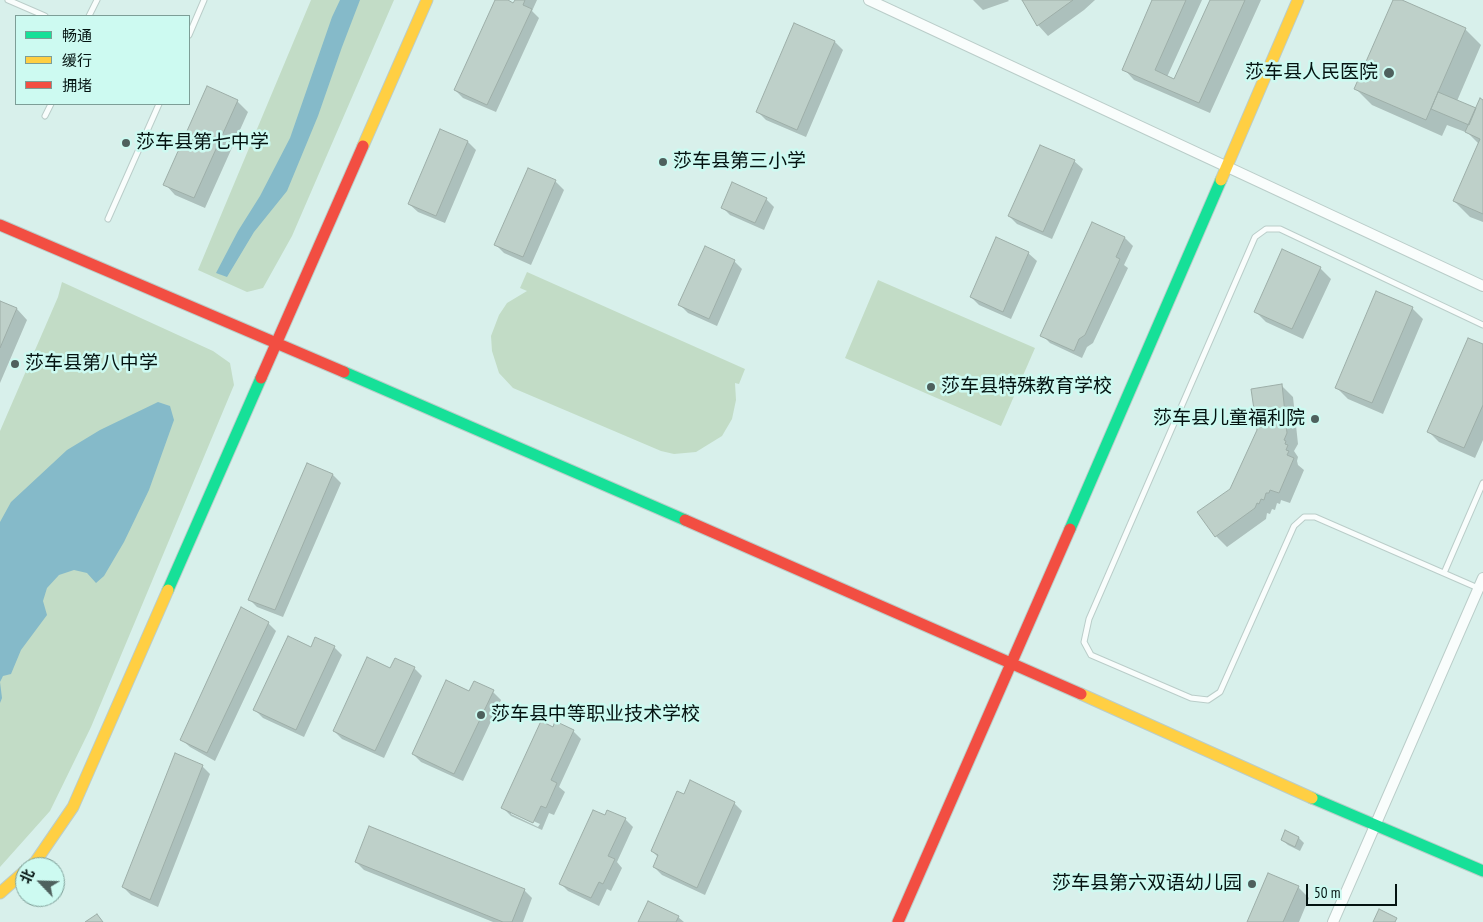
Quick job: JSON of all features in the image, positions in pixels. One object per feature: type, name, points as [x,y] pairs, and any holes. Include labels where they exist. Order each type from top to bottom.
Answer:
[{"type":"street","points":[[39,857],[74,807],[427,0]]},
{"type":"street","points":[[870,0],[1483,286]]},
{"type":"street","points":[[898,922],[1013,663],[1225,166],[1298,0]]},
{"type":"street","points":[[0,225],[277,343],[1013,663],[1375,826],[1483,872]]},
{"type":"street","points":[[1333,922],[1483,578]]},
{"type":"street","points":[[0,893],[15,880]]},
{"type":"lane","points":[[8,0],[43,15]]},
{"type":"lane","points":[[89,15],[96,0]]},
{"type":"lane","points":[[190,33],[204,0]]},
{"type":"lane","points":[[45,116],[50,105]]},
{"type":"lane","points":[[108,219],[158,105]]},
{"type":"lane","points":[[1479,588],[1315,517],[1304,517],[1294,526],[1220,692],[1208,700],[1191,698],[1091,655],[1084,642],[1089,619],[1255,237],[1266,229],[1280,229],[1483,325]]},
{"type":"lane","points":[[1444,573],[1483,483]]},
{"type":"green space","points":[[311,0],[394,0],[292,236],[263,288],[247,292],[198,270]]},
{"type":"green space","points":[[527,272],[745,369],[739,384],[735,383],[736,400],[732,419],[722,436],[696,452],[674,454],[661,451],[513,388],[499,373],[492,351],[491,336],[499,315],[507,303],[527,291],[520,288]]},
{"type":"green space","points":[[878,280],[1035,348],[1001,426],[845,358]]},
{"type":"green space","points":[[62,282],[213,351],[230,363],[234,385],[91,727],[50,811],[0,867],[0,431],[58,297]]},
{"type":"water","points":[[340,0],[360,0],[318,116],[287,191],[254,232],[227,277],[216,273],[238,231],[260,196],[290,138],[332,17]]},
{"type":"water","points":[[158,402],[170,406],[174,420],[149,490],[124,542],[104,576],[96,583],[87,573],[74,570],[59,575],[47,588],[43,601],[47,615],[21,650],[11,674],[3,676],[0,682],[0,522],[11,502],[67,450],[100,430]]},
{"type":"water","points":[[0,682],[2,698],[0,703]]},
{"type":"building","points":[[495,0],[508,0],[513,3],[515,0],[525,0],[523,5],[532,9],[487,105],[454,90]]},
{"type":"building","points":[[1022,0],[1073,0],[1037,26]]},
{"type":"building","points":[[1152,0],[1186,0],[1155,70],[1174,79],[1210,0],[1245,0],[1199,103],[1122,70]]},
{"type":"building","points":[[1393,0],[1402,0],[1466,28],[1426,120],[1354,89]]},
{"type":"building","points":[[794,23],[835,41],[797,130],[756,112]]},
{"type":"building","points":[[207,86],[238,100],[194,198],[163,185]]},
{"type":"building","points":[[1438,92],[1476,108],[1469,125],[1431,109]]},
{"type":"building","points":[[1480,98],[1483,100],[1483,214],[1453,201],[1480,139],[1465,132]]},
{"type":"building","points":[[440,129],[468,141],[436,216],[408,204]]},
{"type":"building","points":[[1040,145],[1075,160],[1043,232],[1008,216]]},
{"type":"building","points":[[528,168],[556,180],[523,257],[494,245]]},
{"type":"building","points":[[732,182],[767,198],[755,223],[721,208]]},
{"type":"building","points":[[1092,222],[1125,237],[1116,257],[1120,259],[1085,335],[1079,339],[1074,351],[1040,336]]},
{"type":"building","points":[[996,237],[1029,252],[1003,312],[970,297]]},
{"type":"building","points":[[705,246],[735,260],[709,319],[678,305]]},
{"type":"building","points":[[1282,249],[1321,267],[1292,329],[1254,312]]},
{"type":"building","points":[[1376,291],[1413,307],[1372,403],[1335,388]]},
{"type":"building","points":[[0,301],[17,308],[0,348]]},
{"type":"building","points":[[1468,338],[1483,344],[1483,405],[1464,448],[1427,432]]},
{"type":"building","points":[[1282,384],[1287,433],[1284,440],[1286,441],[1285,444],[1288,445],[1286,450],[1289,451],[1287,455],[1294,458],[1279,493],[1270,490],[1269,493],[1266,493],[1264,500],[1261,499],[1255,508],[1215,537],[1197,512],[1230,489],[1257,430],[1251,389]]},
{"type":"building","points":[[307,463],[333,474],[275,610],[248,600]]},
{"type":"building","points":[[241,607],[269,622],[207,753],[180,740]]},
{"type":"building","points":[[288,636],[311,647],[315,637],[335,646],[296,730],[253,710]]},
{"type":"building","points":[[367,657],[390,668],[395,658],[415,667],[375,751],[333,731]]},
{"type":"building","points":[[446,680],[469,691],[474,681],[494,690],[454,774],[412,754]]},
{"type":"building","points":[[541,721],[553,727],[555,721],[574,730],[551,780],[557,783],[546,808],[541,806],[533,823],[501,808]]},
{"type":"building","points":[[175,753],[203,765],[150,900],[122,887]]},
{"type":"building","points":[[690,780],[735,802],[697,888],[653,867],[658,855],[651,851],[677,791],[684,794]]},
{"type":"building","points":[[593,810],[605,815],[607,810],[626,818],[608,856],[615,859],[603,884],[599,882],[591,898],[559,884]]},
{"type":"building","points":[[369,826],[525,889],[512,922],[503,922],[355,862]]},
{"type":"building","points":[[1285,830],[1299,837],[1295,847],[1281,840]]},
{"type":"building","points":[[1268,873],[1299,886],[1283,922],[1247,922]]},
{"type":"building","points":[[648,901],[679,916],[676,922],[638,922]]},
{"type":"building","points":[[1379,909],[1397,918],[1395,922],[1373,922]]},
{"type":"building","points":[[97,914],[103,922],[85,922]]},
{"type":"traffic: fast","points":[[1070,529],[1221,180]]},
{"type":"traffic: fast","points":[[344,372],[685,520]]},
{"type":"traffic: fast","points":[[168,590],[261,378]]},
{"type":"traffic: fast","points":[[1312,798],[1483,871]]},
{"type":"traffic: slow","points":[[363,146],[427,0]]},
{"type":"traffic: slow","points":[[1221,180],[1298,0]]},
{"type":"traffic: slow","points":[[39,857],[73,807],[168,590]]},
{"type":"traffic: slow","points":[[1081,694],[1312,798]]},
{"type":"traffic: slow","points":[[0,893],[15,880]]},
{"type":"traffic: jam","points":[[261,378],[363,146]]},
{"type":"traffic: jam","points":[[0,225],[344,372]]},
{"type":"traffic: jam","points":[[685,520],[1081,694]]},
{"type":"traffic: jam","points":[[898,922],[1070,529]]},
{"type":"place","name":"莎车县人民医院","points":[[1389,73]]},
{"type":"place","name":"莎车县第七中学","points":[[126,143]]},
{"type":"place","name":"莎车县第三小学","points":[[663,162]]},
{"type":"place","name":"莎车县第八中学","points":[[15,364]]},
{"type":"place","name":"莎车县特殊教育学校","points":[[931,387]]},
{"type":"place","name":"莎车县儿童福利院","points":[[1315,419]]},
{"type":"place","name":"莎车县中等职业技术学校","points":[[481,715]]},
{"type":"place","name":"莎车县第六双语幼儿园","points":[[1252,884]]}]
